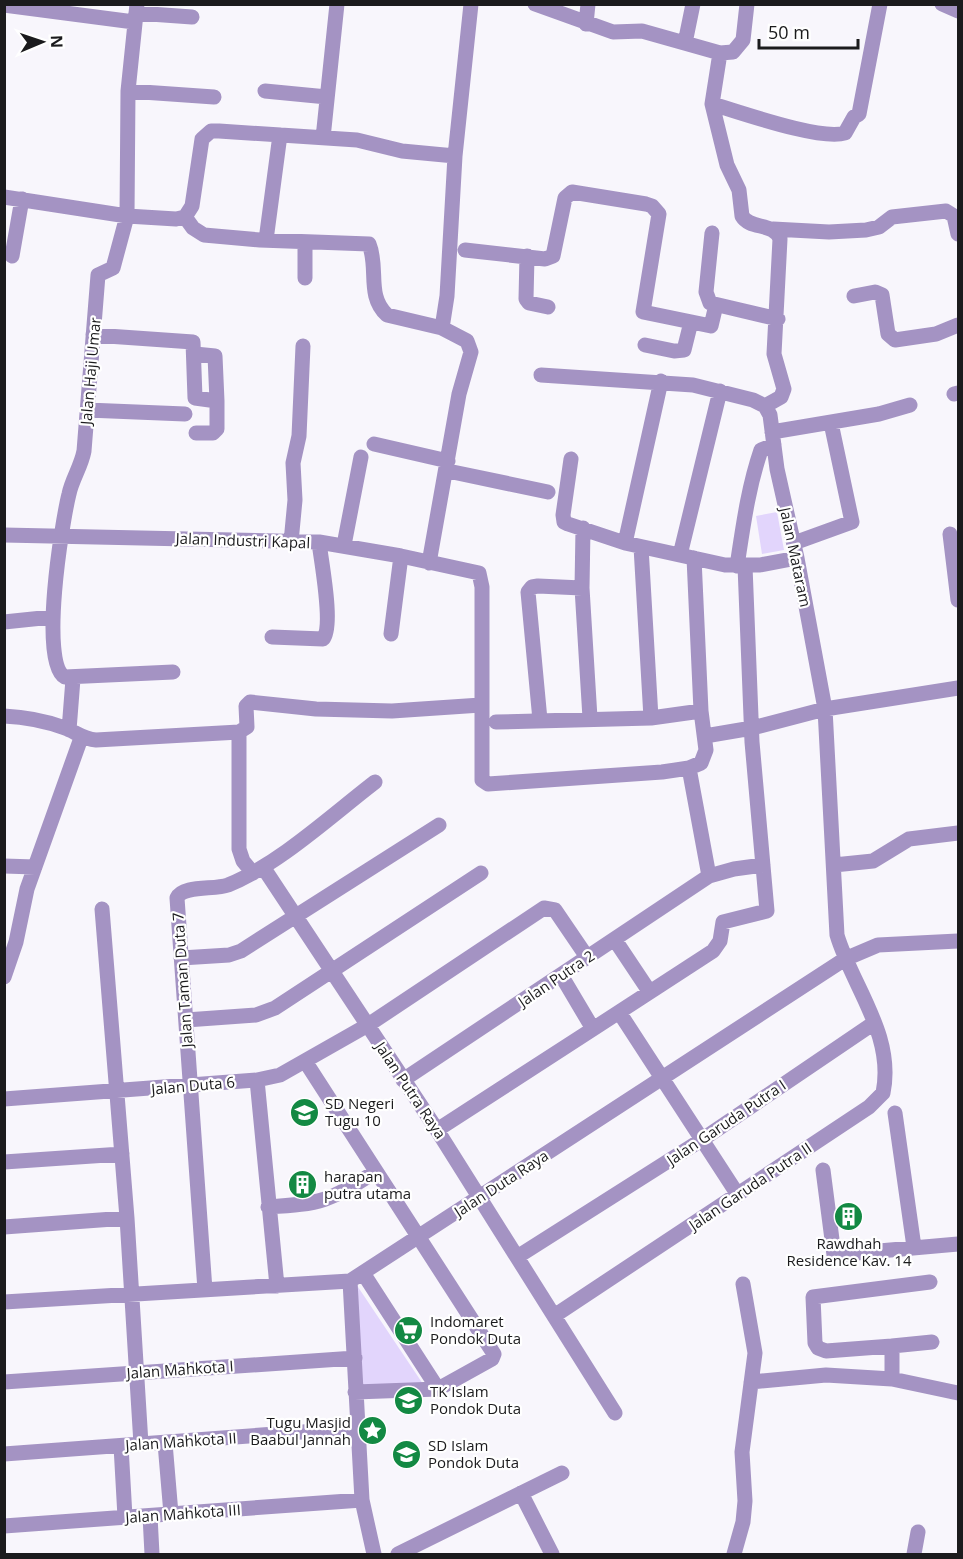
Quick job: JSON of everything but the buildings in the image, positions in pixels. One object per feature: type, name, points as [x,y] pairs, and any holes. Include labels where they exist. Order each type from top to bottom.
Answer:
[{"type":"street","points":[[323,138],[337,4]]},
{"type":"street","points":[[442,328],[447,296],[455,156],[471,4]]},
{"type":"street","points":[[535,4],[613,32],[642,31],[720,53],[733,52],[743,40],[747,4]]},
{"type":"street","points":[[586,24],[588,4]]},
{"type":"street","points":[[685,43],[693,4]]},
{"type":"street","points":[[712,105],[831,135],[845,133],[854,117],[859,114],[880,4]]},
{"type":"street","points":[[942,4],[958,11]]},
{"type":"street","points":[[4,5],[192,17]]},
{"type":"street","points":[[127,216],[128,91],[135,13]]},
{"type":"street","points":[[720,53],[712,105],[727,165],[739,190],[744,220],[773,230],[829,232],[866,230],[879,227],[892,217],[946,211],[954,216],[958,234]]},
{"type":"street","points":[[128,91],[214,97]]},
{"type":"street","points":[[265,91],[327,97]]},
{"type":"street","points":[[4,197],[127,216],[176,219],[185,216],[192,206],[200,145],[206,135],[219,130],[357,140],[402,151],[455,156]]},
{"type":"street","points":[[266,240],[280,135]]},
{"type":"street","points":[[465,250],[545,259],[553,256],[568,193],[652,206],[659,214],[659,221],[641,319],[713,325],[716,305]]},
{"type":"street","points":[[12,256],[22,199]]},
{"type":"street","name":"Jalan Haji Umar","points":[[72,679],[61,675],[57,668],[52,617],[69,491],[81,467],[98,275],[113,267],[127,216]]},
{"type":"street","points":[[185,216],[193,228],[204,235],[369,244],[376,300],[387,315],[442,328],[467,341],[471,352],[459,394],[429,563]]},
{"type":"street","points":[[541,375],[661,381],[720,391],[765,406],[781,397],[784,389],[774,354],[781,246],[778,234],[773,230]]},
{"type":"street","points":[[712,233],[706,292],[710,303],[778,319]]},
{"type":"street","points":[[304,278],[305,242]]},
{"type":"street","points":[[527,256],[526,299],[529,303],[548,307]]},
{"type":"street","points":[[854,296],[875,292],[882,295],[888,334],[895,340],[936,334],[958,325]]},
{"type":"street","points":[[645,345],[684,350],[691,322]]},
{"type":"street","points":[[93,334],[190,340],[195,344],[195,398],[217,401]]},
{"type":"street","points":[[291,542],[295,500],[293,463],[299,436],[303,346]]},
{"type":"street","points":[[195,354],[215,357],[217,401],[217,429],[213,433],[196,433]]},
{"type":"street","points":[[626,543],[661,381]]},
{"type":"street","points":[[481,705],[484,783],[651,773],[689,768],[701,763],[705,757],[705,736],[687,556],[720,391]]},
{"type":"street","points":[[437,1130],[717,946],[723,922],[767,911],[741,566],[747,501],[757,463],[761,450],[773,438],[910,405]]},
{"type":"street","name":"Jalan Mataram","points":[[765,406],[770,415],[825,709],[837,935],[845,958]]},
{"type":"street","points":[[87,410],[185,414]]},
{"type":"street","points":[[571,459],[564,493],[567,496],[563,518],[568,524],[641,547],[741,566],[795,550],[852,522],[831,423]]},
{"type":"street","points":[[374,444],[548,492]]},
{"type":"street","points":[[344,545],[361,457]]},
{"type":"street","points":[[583,528],[582,588],[590,718]]},
{"type":"street","points":[[950,534],[958,600]]},
{"type":"street","name":"Jalan Industri Kapal","points":[[4,536],[319,542],[401,556],[479,573],[482,587],[481,705]]},
{"type":"street","points":[[272,637],[323,639],[327,635],[328,620],[319,542]]},
{"type":"street","points":[[641,547],[651,718]]},
{"type":"street","points":[[391,634],[401,556]]},
{"type":"street","points":[[540,720],[528,592],[532,587],[538,586],[582,588]]},
{"type":"street","points":[[4,622],[52,617]]},
{"type":"street","points":[[4,977],[16,942],[27,889],[75,734],[72,679],[173,672]]},
{"type":"street","points":[[705,736],[752,728],[825,709],[958,688]]},
{"type":"street","name":"Jalan Putra Raya","points":[[481,705],[369,710],[316,709],[250,702],[246,706],[247,727],[239,732],[239,849],[243,861],[258,870],[297,916],[480,1197],[615,1413]]},
{"type":"street","points":[[496,722],[651,718],[701,711]]},
{"type":"street","points":[[4,716],[40,721],[96,740],[239,732]]},
{"type":"street","points":[[689,768],[709,876]]},
{"type":"street","points":[[258,870],[375,782]]},
{"type":"street","points":[[181,958],[234,953],[297,916],[439,825]]},
{"type":"street","points":[[834,865],[873,861],[909,839],[958,833]]},
{"type":"street","name":"Jalan Putra 2","points":[[404,1080],[709,876],[734,869],[763,865]]},
{"type":"street","points":[[4,866],[35,867]]},
{"type":"street","name":"Jalan Taman Duta 7","points":[[205,1290],[188,1085],[178,894],[183,891],[225,886],[258,870]]},
{"type":"street","points":[[186,1020],[266,1013],[333,972],[481,873]]},
{"type":"street","name":"Jalan Duta 6","points":[[4,1099],[257,1080],[280,1075],[368,1025],[544,908],[555,910],[587,957]]},
{"type":"street","points":[[102,909],[118,1092],[141,1444]]},
{"type":"street","points":[[615,940],[649,991]]},
{"type":"street","name":"Jalan Duta Raya","points":[[4,1302],[350,1281],[845,958],[878,945],[958,941]]},
{"type":"street","points":[[845,958],[862,989],[874,1023]]},
{"type":"street","points":[[561,975],[593,1029]]},
{"type":"street","points":[[619,1012],[738,1195]]},
{"type":"street","name":"Jalan Garuda Putra I","points":[[517,1257],[703,1139],[874,1023]]},
{"type":"street","name":"Jalan Garuda Putra II","points":[[554,1316],[878,1100],[882,1092],[885,1073],[884,1059],[874,1023]]},
{"type":"street","points":[[304,1061],[494,1354],[492,1359],[438,1389],[355,1392]]},
{"type":"street","points":[[257,1080],[276,1286]]},
{"type":"street","points":[[895,1113],[914,1247]]},
{"type":"street","points":[[4,1162],[122,1154]]},
{"type":"street","points":[[823,1170],[834,1256],[958,1244]]},
{"type":"street","points":[[268,1207],[323,1202],[375,1172]]},
{"type":"street","points":[[4,1227],[127,1218]]},
{"type":"street","points":[[363,1273],[438,1389]]},
{"type":"street","points":[[350,1281],[362,1500],[374,1554]]},
{"type":"street","points":[[930,1282],[813,1297],[815,1343],[818,1348],[826,1351],[932,1342]]},
{"type":"street","points":[[734,1554],[743,1522],[742,1452],[755,1353],[743,1284]]},
{"type":"street","points":[[892,1346],[892,1379]]},
{"type":"street","name":"Jalan Mahkota I","points":[[4,1382],[137,1371],[355,1358]]},
{"type":"street","points":[[751,1382],[826,1376],[892,1379],[958,1393]]},
{"type":"street","name":"Jalan Mahkota II","points":[[4,1455],[357,1428]]},
{"type":"street","points":[[165,1443],[171,1514]]},
{"type":"street","points":[[121,1446],[125,1517]]},
{"type":"street","points":[[398,1554],[562,1473]]},
{"type":"street","points":[[521,1493],[552,1554]]},
{"type":"street","name":"Jalan Mahkota III","points":[[4,1526],[362,1500]]},
{"type":"street","points":[[150,1516],[152,1554]]},
{"type":"street","points":[[914,1554],[918,1532]]},
{"type":"shaded area","points":[[777,512],[784,550],[762,554],[756,516]]},
{"type":"shaded area","points":[[356,1284],[423,1384],[355,1387]]},
{"type":"place","name":"SD Negeri Tugu 10","points":[[304,1112]]},
{"type":"place","name":"harapan putra utama","points":[[303,1185]]},
{"type":"place","name":"Rawdhah Residence Kav. 14","points":[[849,1216]]},
{"type":"place","name":"Indomaret Pondok Duta","points":[[409,1330]]},
{"type":"place","name":"TK Islam Pondok Duta","points":[[409,1400]]},
{"type":"place","name":"Tugu Masjid Baabul Jannah","points":[[372,1431]]},
{"type":"place","name":"SD Islam Pondok Duta","points":[[407,1454]]}]
